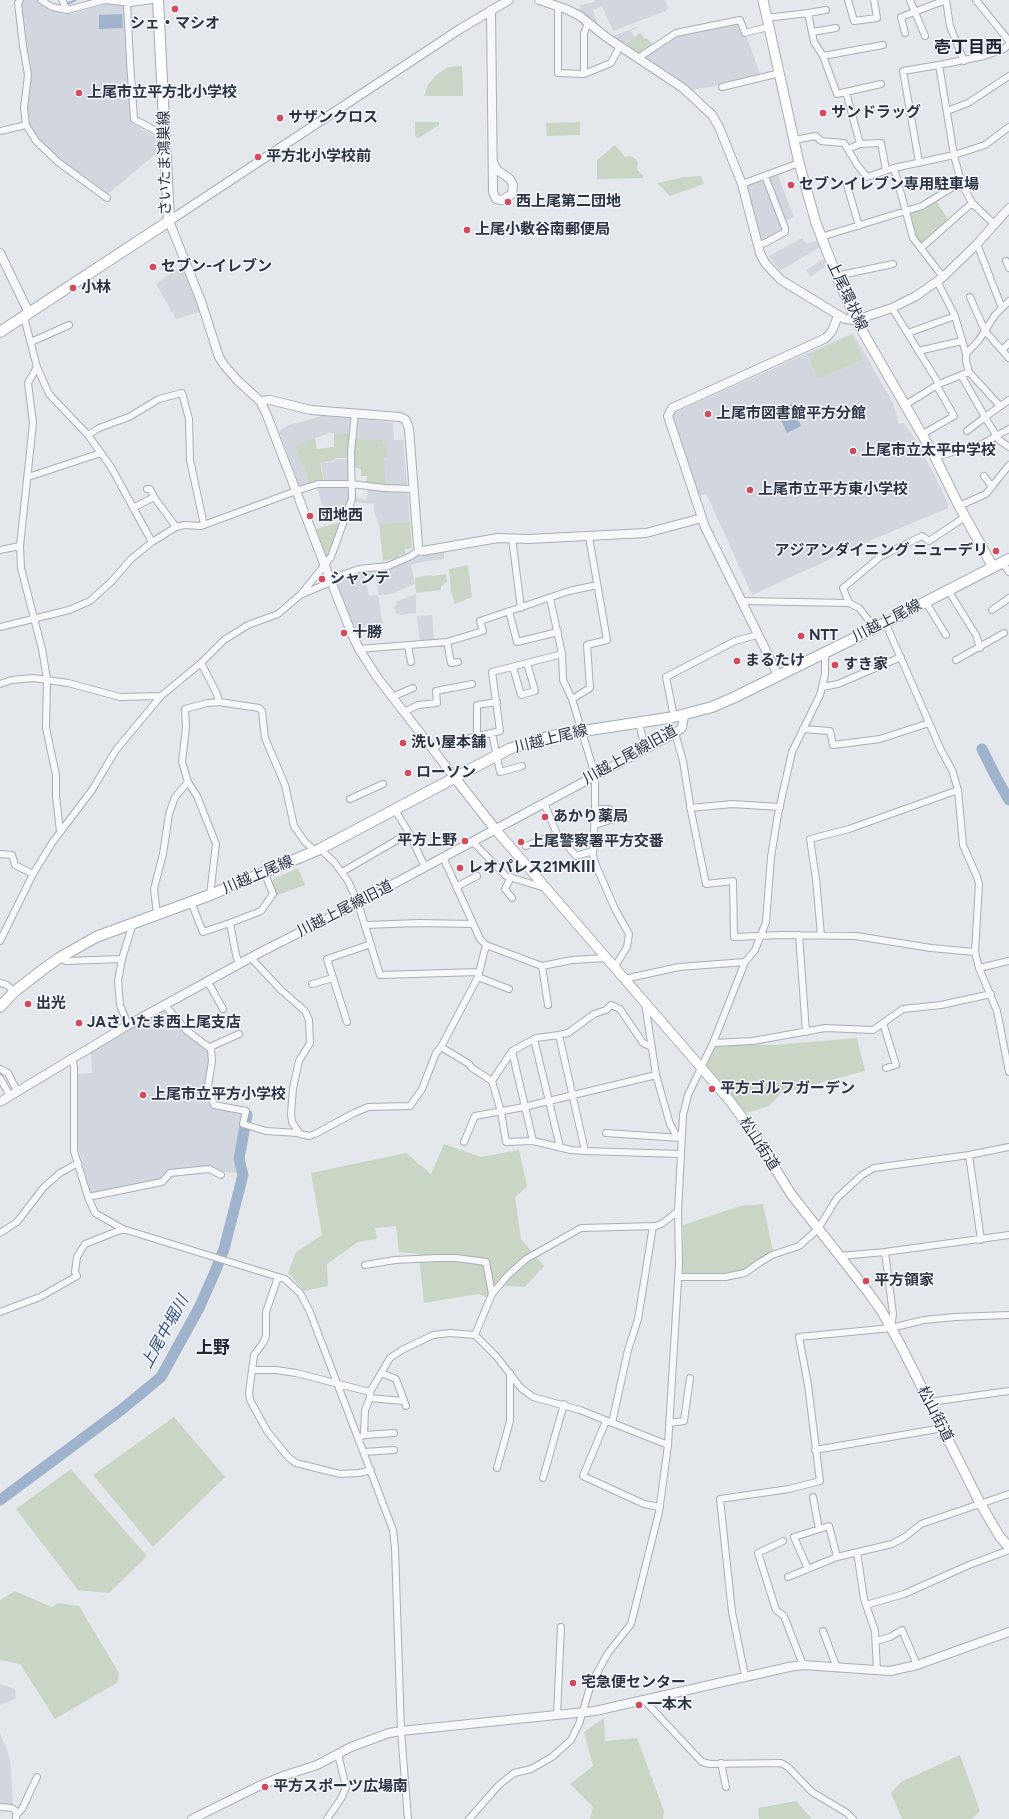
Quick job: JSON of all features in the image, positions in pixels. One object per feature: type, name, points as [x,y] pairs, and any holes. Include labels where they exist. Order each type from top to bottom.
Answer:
[{"type":"main road","name":"さいたま鴻巣線","points":[[0,332],[169,221],[158,0]]},
{"type":"main road","name":"上尾環状線","points":[[763,0],[799,163],[821,237],[836,276],[856,320],[935,457],[964,517],[1001,563]]},
{"type":"main road","name":"川越上尾線","points":[[0,1007],[14,992],[59,958],[96,938],[265,874],[317,850],[396,810],[497,755],[537,739],[581,730],[679,716],[712,706],[735,697],[875,628],[1001,563]]},
{"type":"main road","name":"松山街道","points":[[455,778],[495,829],[742,1116],[791,1194],[868,1292],[891,1328],[930,1402],[980,1503],[1000,1537],[1009,1548]]},
{"type":"street","points":[[20,0],[18,3],[28,75],[24,108],[26,125],[36,141],[58,162],[107,198]]},
{"type":"street","points":[[41,0],[52,7],[67,10],[105,0],[128,3],[152,0]]},
{"type":"street","points":[[62,0],[67,10]]},
{"type":"street","points":[[455,778],[392,697],[350,632],[260,401],[237,380],[224,366],[219,357],[201,301],[169,221],[509,0]]},
{"type":"street","points":[[539,0],[573,12],[620,46],[683,88],[712,115],[719,127],[742,184],[758,245],[765,263],[781,280],[838,316],[845,319],[856,320],[892,308],[916,296],[940,279],[977,244],[1009,208]]},
{"type":"street","points":[[848,0],[854,21],[877,18],[874,0]]},
{"type":"street","points":[[910,0],[925,36]]},
{"type":"street","points":[[905,33],[901,17],[946,0],[950,26],[964,61]]},
{"type":"street","points":[[976,0],[1009,41]]},
{"type":"street","points":[[128,3],[134,119],[165,136]]},
{"type":"street","points":[[558,6],[558,73],[584,74],[611,63],[620,46]]},
{"type":"street","points":[[492,10],[494,164]]},
{"type":"street","points":[[638,58],[676,33],[740,20],[745,34],[767,22],[826,10]]},
{"type":"street","points":[[808,13],[814,42],[823,56],[837,94],[880,84]]},
{"type":"street","points":[[584,74],[584,33],[588,23]]},
{"type":"street","points":[[812,32],[836,28]]},
{"type":"street","points":[[919,162],[903,70],[964,61],[1004,49],[1009,44]]},
{"type":"street","points":[[823,56],[883,46]]},
{"type":"street","points":[[939,65],[954,155],[961,182],[972,203],[994,224]]},
{"type":"street","points":[[722,87],[780,73]]},
{"type":"street","points":[[946,111],[968,103],[1009,76]]},
{"type":"street","points":[[846,92],[860,144]]},
{"type":"street","points":[[0,131],[26,125]]},
{"type":"street","points":[[794,140],[816,136],[821,141],[844,143],[866,177],[886,170],[954,155],[985,145],[1009,127]]},
{"type":"street","points":[[848,149],[860,144],[880,143],[886,170]]},
{"type":"street","points":[[742,184],[799,163]]},
{"type":"street","points":[[894,168],[913,238],[940,279],[955,316],[966,354],[969,372],[1000,406]]},
{"type":"street","points":[[758,245],[764,244],[785,232],[785,228],[765,176]]},
{"type":"street","points":[[821,237],[922,206],[961,182]]},
{"type":"street","points":[[847,185],[859,226]]},
{"type":"street","points":[[921,248],[972,203]]},
{"type":"street","points":[[977,244],[1002,308]]},
{"type":"street","points":[[0,253],[26,315],[38,367],[49,394],[88,435],[111,467],[152,542]]},
{"type":"street","points":[[1006,261],[1009,268]]},
{"type":"street","points":[[836,276],[868,268],[893,264]]},
{"type":"street","points":[[970,297],[985,331],[1009,358]]},
{"type":"street","points":[[966,354],[979,340],[1002,308],[1009,301]]},
{"type":"street","points":[[892,308],[938,385],[954,416],[921,435]]},
{"type":"street","points":[[778,675],[757,635],[702,518],[668,416],[669,411],[672,408],[717,386],[826,338],[832,331],[838,316]]},
{"type":"street","points":[[908,333],[955,316]]},
{"type":"street","points":[[31,342],[69,325]]},
{"type":"street","points":[[918,351],[962,341]]},
{"type":"street","points":[[1002,350],[1009,343]]},
{"type":"street","points":[[38,367],[28,383],[33,422],[20,546],[21,568],[42,649],[46,679],[46,728],[56,775],[56,796],[60,832]]},
{"type":"street","points":[[905,405],[938,385],[969,372]]},
{"type":"street","points":[[960,375],[997,437],[1009,447]]},
{"type":"street","points":[[88,435],[98,428],[129,417],[159,399],[182,393],[189,419],[190,460],[204,525]]},
{"type":"street","points":[[260,401],[270,400],[311,410],[400,417],[406,420],[409,430],[418,548],[420,550]]},
{"type":"street","points":[[967,430],[1009,400]]},
{"type":"street","points":[[0,941],[33,874],[60,832],[92,790],[116,750],[161,696],[201,663],[224,640],[248,625],[278,614],[300,595],[325,566],[331,557],[352,499],[351,452],[355,413]]},
{"type":"street","points":[[935,457],[982,444],[1009,430]]},
{"type":"street","points":[[28,477],[101,453]]},
{"type":"street","points":[[959,506],[986,494],[1009,465]]},
{"type":"street","points":[[984,476],[992,487]]},
{"type":"street","points":[[0,627],[69,610],[90,601],[112,581],[132,559],[152,542],[176,527],[184,525],[201,526],[296,491],[326,483],[414,489]]},
{"type":"street","points":[[147,489],[150,490],[176,527]]},
{"type":"street","points":[[133,508],[154,497]]},
{"type":"street","points":[[849,603],[843,588],[880,557],[922,536],[929,541],[964,517]]},
{"type":"street","points":[[300,595],[331,582],[339,576],[359,569],[388,566],[420,550],[423,551],[498,538],[646,533],[702,518]]},
{"type":"street","points":[[572,699],[590,688],[586,645],[607,640],[589,536]]},
{"type":"street","points":[[512,538],[521,608]]},
{"type":"street","points":[[0,550],[20,546]]},
{"type":"street","points":[[1001,563],[1009,572]]},
{"type":"street","points":[[360,649],[447,642],[483,631],[480,621],[569,591],[597,585]]},
{"type":"street","points":[[948,590],[976,634],[980,648]]},
{"type":"street","points":[[550,598],[562,654],[563,680],[572,699],[595,775],[595,863],[615,909],[629,934],[627,947],[614,968]]},
{"type":"street","points":[[992,610],[1009,598]]},
{"type":"street","points":[[741,601],[849,603],[859,608],[875,628]]},
{"type":"street","points":[[925,601],[946,635]]},
{"type":"street","points":[[509,612],[517,642],[558,632]]},
{"type":"street","points":[[885,622],[952,770],[958,790],[963,845],[979,884],[975,952],[979,968],[998,1011],[1007,1052],[1009,1072]]},
{"type":"street","points":[[956,660],[980,648],[1004,633]]},
{"type":"street","points":[[679,716],[666,677],[735,641],[757,635]]},
{"type":"street","points":[[447,642],[451,663],[458,662]]},
{"type":"street","points":[[408,646],[411,662]]},
{"type":"street","points":[[469,1819],[499,1785],[514,1773],[531,1769],[552,1757],[571,1740],[575,1734],[591,1684],[608,1653],[631,1624],[660,1507],[668,1445],[679,1277],[678,1211],[683,1115],[688,1095],[713,1044],[745,962],[755,950],[766,922],[771,857],[792,752],[822,687],[825,674],[825,652]]},
{"type":"street","points":[[431,747],[500,731],[498,702],[492,672],[562,654]]},
{"type":"street","points":[[822,687],[838,684],[901,657]]},
{"type":"street","points":[[201,663],[220,702]]},
{"type":"street","points":[[513,667],[521,695],[535,691],[527,663]]},
{"type":"street","points":[[0,684],[12,680],[33,678],[46,679],[120,697],[161,696]]},
{"type":"street","points":[[404,712],[418,705],[438,703],[436,691],[472,684]]},
{"type":"street","points":[[392,697],[413,688]]},
{"type":"street","points":[[210,895],[216,844],[197,796],[188,782],[182,762],[186,727],[185,709],[207,703],[220,702],[259,708],[262,711],[265,738],[285,785],[294,826],[305,842],[317,850],[342,872],[358,903],[380,975],[478,974],[509,989]]},
{"type":"street","points":[[477,736],[477,705],[498,702]]},
{"type":"street","name":"川越上尾線旧道","points":[[0,1102],[128,1025],[239,964],[358,903],[645,748],[676,733],[682,728],[679,716]]},
{"type":"street","points":[[639,722],[645,748]]},
{"type":"street","points":[[803,729],[830,731],[833,746],[880,739],[930,723]]},
{"type":"street","points":[[492,733],[500,772],[522,766]]},
{"type":"street","points":[[676,733],[683,761],[690,808],[706,884],[733,881],[734,937],[799,935],[856,936],[931,948],[975,952]]},
{"type":"street","points":[[157,914],[154,889],[163,854],[169,814],[175,797],[188,782]]},
{"type":"street","points":[[350,798],[383,784]]},
{"type":"street","points":[[820,935],[816,879],[810,839],[849,829],[958,790]]},
{"type":"street","points":[[544,803],[557,834],[576,856],[594,851]]},
{"type":"street","points":[[690,808],[732,804],[780,807]]},
{"type":"street","points":[[595,809],[609,809]]},
{"type":"street","points":[[396,810],[425,867]]},
{"type":"street","points":[[595,825],[619,817]]},
{"type":"street","points":[[342,872],[409,834]]},
{"type":"street","points":[[526,846],[557,834]]},
{"type":"street","points":[[473,842],[506,876],[547,889]]},
{"type":"street","points":[[0,854],[12,855],[15,865],[33,874]]},
{"type":"street","points":[[443,857],[472,924],[480,939],[486,945],[542,966],[572,960],[606,958]]},
{"type":"street","points":[[191,902],[203,932],[261,912],[273,894],[265,874]]},
{"type":"street","points":[[456,887],[477,876]]},
{"type":"street","points":[[511,877],[504,889],[512,898]]},
{"type":"street","points":[[128,1025],[120,1005],[118,981],[122,959],[133,923]]},
{"type":"street","points":[[230,923],[239,964]]},
{"type":"street","points":[[365,925],[419,923],[472,924]]},
{"type":"street","points":[[799,935],[806,1032]]},
{"type":"street","points":[[347,1022],[327,959],[370,944]]},
{"type":"street","points":[[250,958],[281,990],[305,1011],[309,1020],[310,1043],[300,1061],[293,1088],[292,1122],[298,1132],[303,1136],[315,1134],[354,1113],[368,1108],[410,1106],[422,1088],[436,1053],[441,1047],[478,974],[486,945]]},
{"type":"street","points":[[59,958],[66,961],[122,959]]},
{"type":"street","points":[[979,968],[1009,961]]},
{"type":"street","points":[[624,979],[679,967],[745,962]]},
{"type":"street","points":[[542,966],[548,1005]]},
{"type":"street","points":[[312,984],[333,978]]},
{"type":"street","points":[[208,982],[223,1009]]},
{"type":"street","points":[[0,983],[8,985],[14,992]]},
{"type":"street","points":[[713,1044],[753,1041],[825,1028],[873,1030],[903,1009],[940,1006],[990,994]]},
{"type":"street","points":[[645,1004],[656,1075],[670,1124],[674,1133],[681,1138]]},
{"type":"street","points":[[165,1005],[186,1030],[211,1049],[212,1061],[208,1086],[214,1105],[246,1111],[243,1124],[266,1131],[298,1132]]},
{"type":"street","points":[[492,1081],[512,1051],[534,1039],[568,1033],[588,1017],[606,1010],[611,1005],[620,1009],[643,1044],[652,1048]]},
{"type":"street","points":[[883,1023],[896,1065],[886,1068]]},
{"type":"street","points":[[210,1048],[239,1034]]},
{"type":"street","points":[[559,1035],[585,1151]]},
{"type":"street","points":[[534,1039],[560,1147]]},
{"type":"street","points":[[441,1047],[469,1064],[472,1068],[492,1081],[501,1112],[506,1142],[533,1141],[585,1151],[680,1154]]},
{"type":"street","points":[[512,1051],[533,1141]]},
{"type":"street","points":[[72,1058],[74,1067],[74,1142],[78,1163],[88,1197],[95,1213],[123,1229],[285,1279],[296,1288],[305,1302],[337,1383],[361,1437],[364,1452],[390,1519],[395,1548],[401,1731],[408,1819]]},
{"type":"street","points":[[0,1069],[8,1073],[17,1091]]},
{"type":"street","points":[[464,1142],[474,1116],[524,1107],[572,1094],[656,1075]]},
{"type":"street","points":[[0,1078],[10,1096]]},
{"type":"street","points":[[606,1133],[681,1138]]},
{"type":"street","points":[[679,1277],[725,1277],[745,1273],[772,1255],[799,1246],[818,1229],[837,1198],[862,1175],[874,1168],[968,1155],[1009,1147]]},
{"type":"street","points":[[968,1155],[981,1240]]},
{"type":"street","points":[[0,1234],[17,1222],[44,1187],[60,1173],[78,1163]]},
{"type":"street","points":[[88,1197],[162,1182],[170,1173],[209,1169],[222,1175]]},
{"type":"street","points":[[475,1335],[492,1294],[508,1275],[526,1259],[581,1228],[653,1226],[663,1223],[678,1211]]},
{"type":"street","points":[[653,1226],[638,1319],[628,1350],[609,1422],[584,1476],[644,1504],[660,1507]]},
{"type":"street","points":[[0,1312],[40,1297],[77,1276],[75,1272],[77,1257],[86,1244],[123,1229]]},
{"type":"street","points":[[840,1256],[885,1252],[1009,1236]]},
{"type":"street","points":[[885,1252],[894,1314],[891,1328]]},
{"type":"street","points":[[365,1265],[395,1260],[437,1258],[456,1258],[486,1262],[492,1294]]},
{"type":"street","points":[[278,1278],[266,1312],[266,1336],[263,1343],[254,1355],[249,1393],[250,1400],[267,1430],[288,1457],[296,1463],[340,1474],[359,1474],[371,1470]]},
{"type":"street","points":[[745,1676],[732,1612],[720,1499],[789,1489],[820,1481],[808,1385],[799,1337],[891,1328],[924,1320],[1009,1315]]},
{"type":"street","points":[[361,1437],[365,1410],[370,1395],[390,1358],[402,1350],[433,1335],[450,1333],[475,1335],[496,1356],[521,1388],[533,1397],[564,1404],[668,1445]]},
{"type":"street","points":[[253,1370],[296,1372],[404,1404],[396,1380],[381,1373]]},
{"type":"street","points":[[497,1468],[510,1421],[510,1373]]},
{"type":"street","points":[[669,1423],[684,1421],[690,1378]]},
{"type":"street","points":[[930,1402],[1009,1391]]},
{"type":"street","points":[[543,1478],[564,1404]]},
{"type":"street","points":[[815,1450],[943,1428]]},
{"type":"street","points":[[361,1437],[394,1433]]},
{"type":"street","points":[[364,1452],[394,1450]]},
{"type":"street","points":[[788,1577],[837,1557],[892,1544],[905,1537],[921,1524],[1009,1494]]},
{"type":"street","points":[[813,1497],[819,1529]]},
{"type":"street","points":[[808,1569],[794,1537],[829,1526],[837,1557]]},
{"type":"street","points":[[783,1541],[758,1553],[776,1610],[784,1616],[803,1665]]},
{"type":"street","points":[[866,1605],[904,1594],[1009,1548]]},
{"type":"street","points":[[857,1552],[866,1605],[875,1631],[877,1671]]},
{"type":"street","points":[[558,1716],[561,1627]]},
{"type":"street","points":[[876,1641],[890,1637],[902,1630],[917,1665]]},
{"type":"street","points":[[823,1631],[838,1668]]},
{"type":"street","points":[[192,1819],[259,1786],[317,1765],[367,1740],[401,1731],[582,1714],[745,1676],[803,1665],[890,1671],[917,1665],[1009,1632]]},
{"type":"street","points":[[644,1700],[702,1762],[710,1764],[781,1763],[788,1767],[812,1792],[847,1813],[853,1819]]},
{"type":"street","points":[[327,1819],[342,1797],[346,1787],[338,1754]]},
{"type":"street","points":[[721,1763],[726,1787]]},
{"type":"street","points":[[0,1807],[12,1808],[17,1816],[30,1795],[37,1777]]},
{"type":"shaded area","name":"上尾市立平方北小学校","points":[[22,0],[36,0],[53,11],[62,14],[74,13],[106,4],[121,5],[125,8],[132,123],[159,139],[159,151],[107,195],[60,161],[28,127],[25,111],[31,76],[20,4]]},
{"type":"shaded area","points":[[594,0],[665,0],[668,8],[666,11],[613,31],[602,6],[593,10],[598,25],[577,9],[581,8],[580,5],[595,2]]},
{"type":"shaded area","points":[[739,23],[743,36],[746,35],[760,74],[756,75],[753,79],[692,90],[668,71],[644,56],[674,36]]},
{"type":"shaded area","points":[[641,25],[631,31],[635,37],[624,44],[611,37]]},
{"type":"shaded area","points":[[777,173],[794,217],[785,221],[768,179],[769,176]]},
{"type":"shaded area","points":[[762,179],[765,180],[783,229],[782,232],[763,241],[760,240],[746,185]]},
{"type":"shaded area","points":[[802,238],[810,248],[807,243],[817,241],[820,247],[780,271],[769,256]]},
{"type":"shaded area","points":[[823,259],[826,266],[810,277],[806,270]]},
{"type":"shaded area","points":[[181,266],[184,268],[200,312],[176,319],[156,284]]},
{"type":"shaded area","points":[[853,333],[893,403],[899,424],[904,423],[915,439],[936,478],[948,504],[948,508],[867,542],[752,595],[706,493],[699,497],[683,445],[672,416],[674,413]]},
{"type":"shaded area","points":[[322,414],[353,416],[352,434],[329,433],[295,446],[310,484],[302,487],[299,485],[279,431],[289,425],[322,416]]},
{"type":"shaded area","points":[[357,418],[393,423],[394,440],[403,440],[407,483],[404,486],[386,485],[384,457],[387,457],[383,440],[356,439]]},
{"type":"shaded area","points":[[335,459],[350,459],[350,479],[347,481],[324,481],[321,463],[333,462]]},
{"type":"shaded area","points":[[328,485],[347,485],[351,491],[348,506],[338,507],[338,505],[323,508],[317,487]]},
{"type":"shaded area","points":[[368,488],[404,491],[408,494],[410,522],[378,524],[374,504],[353,502],[354,498],[367,500]]},
{"type":"shaded area","points":[[444,550],[444,559],[411,565],[415,584],[391,594],[379,595],[375,576],[367,578],[366,572],[374,571],[374,569],[414,556]]},
{"type":"shaded area","points":[[363,571],[369,596],[378,595],[383,626],[370,629],[369,627],[355,628],[351,622],[336,580]]},
{"type":"shaded area","points":[[416,594],[416,613],[396,614],[394,606],[397,605],[396,602]]},
{"type":"shaded area","points":[[432,615],[434,642],[420,643],[417,616]]},
{"type":"shaded area","name":"上尾市立平方小学校","points":[[163,1010],[167,1010],[209,1051],[206,1084],[213,1107],[243,1114],[236,1159],[238,1170],[236,1173],[223,1172],[211,1167],[173,1169],[160,1180],[91,1195],[76,1139],[78,1074],[92,1073],[91,1050]]},
{"type":"shaded area","points":[[0,1684],[15,1689],[16,1698],[0,1705]]},
{"type":"shaded area","points":[[0,1733],[10,1759],[13,1804],[10,1806],[0,1805]]},
{"type":"green space","points":[[640,33],[653,45],[639,55],[624,45]]},
{"type":"green space","points":[[462,66],[463,96],[424,96],[428,85],[435,76],[448,67]]},
{"type":"green space","points":[[415,122],[439,122],[439,125],[417,139],[415,135]]},
{"type":"green space","points":[[580,122],[580,135],[547,136],[546,123]]},
{"type":"green space","points":[[615,145],[625,157],[630,156],[636,159],[638,163],[637,170],[643,175],[643,178],[597,179],[597,160]]},
{"type":"green space","points":[[701,176],[704,184],[670,196],[657,183],[685,177]]},
{"type":"green space","points":[[936,201],[948,219],[922,242],[920,242],[914,236],[908,214],[910,211],[924,209]]},
{"type":"green space","points":[[852,335],[863,359],[818,379],[808,355]]},
{"type":"green space","points":[[334,433],[352,434],[349,458],[335,458],[332,461],[320,463],[324,482],[310,484],[295,446],[315,438],[317,449],[334,447]]},
{"type":"green space","points":[[356,439],[383,440],[383,443],[386,443],[387,457],[384,457],[386,485],[366,483],[367,476],[361,476],[361,469],[354,467],[353,454]]},
{"type":"green space","points":[[340,522],[341,527],[327,559],[316,529]]},
{"type":"green space","points":[[410,522],[412,548],[405,549],[405,554],[399,555],[399,558],[383,561],[379,524]]},
{"type":"green space","points":[[468,565],[472,597],[455,604],[451,591],[449,569]]},
{"type":"green space","points":[[446,574],[447,581],[441,587],[441,590],[416,593],[415,578]]},
{"type":"green space","points":[[298,868],[305,885],[277,895],[272,882],[273,879]]},
{"type":"green space","name":"平方ゴルフガーデン","points":[[857,1038],[865,1071],[781,1093],[769,1106],[746,1113],[705,1064],[713,1047],[717,1045],[775,1045]]},
{"type":"green space","points":[[444,1144],[481,1157],[519,1150],[527,1187],[515,1197],[521,1239],[544,1266],[525,1287],[494,1285],[487,1297],[478,1294],[424,1303],[419,1254],[399,1252],[396,1226],[375,1228],[377,1239],[358,1242],[327,1264],[328,1286],[304,1291],[288,1273],[296,1252],[322,1235],[311,1173],[406,1153],[431,1174]]},
{"type":"green space","points":[[763,1204],[773,1252],[757,1260],[744,1270],[725,1273],[683,1274],[683,1225],[740,1206]]},
{"type":"green space","points":[[174,1417],[225,1477],[153,1547],[93,1475]]},
{"type":"green space","points":[[71,1469],[147,1556],[109,1593],[78,1590],[16,1509]]},
{"type":"green space","points":[[15,1591],[51,1607],[59,1603],[79,1606],[119,1673],[118,1682],[55,1719],[20,1664],[0,1660],[0,1600]]},
{"type":"green space","points":[[604,1718],[605,1741],[637,1738],[664,1811],[663,1819],[590,1819],[593,1807],[570,1784],[593,1766],[584,1732]]},
{"type":"green space","points":[[960,1755],[980,1811],[972,1819],[902,1819],[891,1793],[901,1782]]},
{"type":"green space","points":[[796,1801],[812,1819],[759,1819],[758,1808]]},
{"type":"water","points":[[122,14],[123,28],[99,29],[99,15]]},
{"type":"water","points":[[792,404],[801,426],[787,433],[777,411]]},
{"type":"waterway","points":[[64,2],[69,3],[76,0]]},
{"type":"waterway","points":[[982,749],[1009,800]]},
{"type":"waterway","name":"上尾中堀川","points":[[0,1500],[121,1410],[161,1377],[199,1308],[224,1249],[243,1175],[239,1159],[247,1115]]},
{"type":"place","name":"シェ・マシオ","points":[[175,9]]},
{"type":"place","name":"上尾市立平方北小学校","points":[[79,93]]},
{"type":"place","name":"サンドラッグ","points":[[823,113]]},
{"type":"place","name":"サザンクロス","points":[[280,118]]},
{"type":"place","name":"平方北小学校前","points":[[258,157]]},
{"type":"place","name":"セブンイレブン専用駐車場","points":[[791,185]]},
{"type":"place","name":"西上尾第二団地","points":[[508,202]]},
{"type":"place","name":"上尾小敷谷南郵便局","points":[[467,230]]},
{"type":"place","name":"セブン-イレブン","points":[[153,267]]},
{"type":"place","name":"小林","points":[[73,288]]},
{"type":"place","name":"上尾市図書館平方分館","points":[[708,414]]},
{"type":"place","name":"上尾市立太平中学校","points":[[853,451]]},
{"type":"place","name":"上尾市立平方東小学校","points":[[750,490]]},
{"type":"place","name":"団地西","points":[[310,516]]},
{"type":"place","name":"アジアンダイニング ニューデリ","points":[[996,551]]},
{"type":"place","name":"シャンテ","points":[[322,579]]},
{"type":"place","name":"十勝","points":[[344,633]]},
{"type":"place","name":"NTT","points":[[801,636]]},
{"type":"place","name":"まるたけ","points":[[737,661]]},
{"type":"place","name":"すき家","points":[[835,665]]},
{"type":"place","name":"洗い屋本舗","points":[[403,743]]},
{"type":"place","name":"ローソン","points":[[408,773]]},
{"type":"place","name":"あかり薬局","points":[[545,817]]},
{"type":"place","name":"平方上野","points":[[465,841]]},
{"type":"place","name":"上尾警察署平方交番","points":[[521,842]]},
{"type":"place","name":"レオパレス21MKⅢ","points":[[460,868]]},
{"type":"place","name":"出光","points":[[28,1004]]},
{"type":"place","name":"JAさいたま西上尾支店","points":[[79,1023]]},
{"type":"place","name":"平方ゴルフガーデン","points":[[712,1089]]},
{"type":"place","name":"上尾市立平方小学校","points":[[143,1095]]},
{"type":"place","name":"平方領家","points":[[866,1281]]},
{"type":"place","name":"宅急便センター","points":[[573,1683]]},
{"type":"place","name":"一本木","points":[[639,1705]]},
{"type":"place","name":"平方スポーツ広場南","points":[[265,1787]]},
{"type":"district","name":"壱丁目西","points":[[968,48]]},
{"type":"district","name":"上野","points":[[213,1348]]}]
